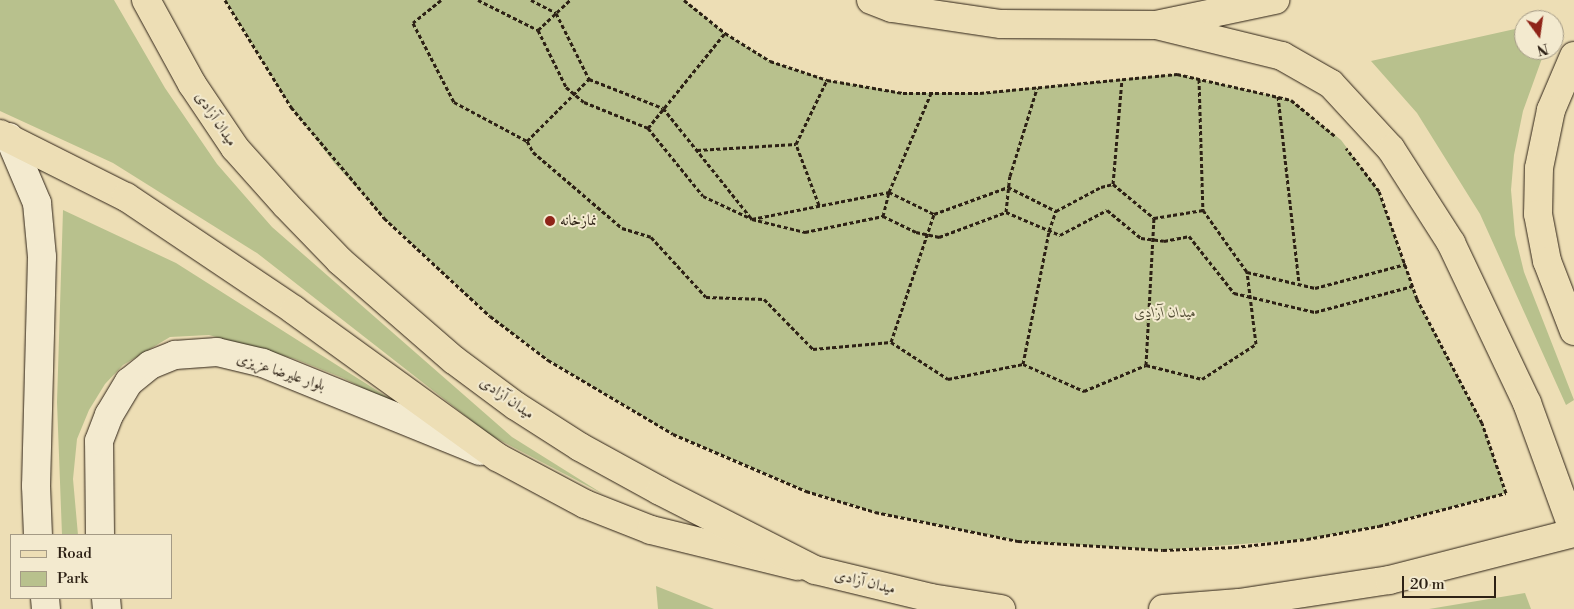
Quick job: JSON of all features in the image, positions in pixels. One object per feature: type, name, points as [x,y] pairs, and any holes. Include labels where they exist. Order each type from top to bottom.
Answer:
[{"type":"main road","name":"میدان آزادی","points":[[146,0],[192,84],[235,148],[340,261],[454,360],[580,447],[815,570],[931,598],[1001,609]]},
{"type":"main road","points":[[871,0],[892,8],[1001,24],[1156,25],[1275,0]]},
{"type":"main road","points":[[1156,25],[1282,56],[1331,84],[1391,149],[1455,252],[1526,403],[1574,532],[1389,580],[1239,603],[1163,609]]},
{"type":"main road","points":[[1574,56],[1551,110],[1539,168],[1538,214],[1547,261],[1574,331]]},
{"type":"main road","points":[[4,136],[126,197],[294,310],[498,457],[585,504],[651,530],[724,550],[815,570]]},
{"type":"main road","points":[[4,136],[37,203],[42,257],[36,486],[38,534]]},
{"type":"main road","name":"بلوار علیرضا عزیزی","points":[[100,534],[99,441],[109,415],[129,382],[150,365],[175,355],[217,352],[263,363],[498,457]]},
{"type":"path","points":[[225,0],[291,107],[335,164],[390,225],[490,316],[556,365],[672,434],[806,491],[875,512],[1018,541],[1162,550],[1307,539],[1379,526],[1506,493],[1482,424],[1413,286],[1379,191],[1341,140],[1291,100],[1177,74],[1037,88],[903,93],[827,80],[770,61],[725,34],[684,0]]},
{"type":"path","points":[[441,0],[413,23],[454,102],[527,141],[533,152],[622,228],[651,237],[706,297],[764,299],[813,349],[891,342],[948,379],[1023,364],[1084,390],[1146,365],[1202,379],[1256,344],[1247,272],[1202,210],[1199,78]]},
{"type":"path","points":[[478,0],[538,30],[566,87],[584,102],[648,128],[703,196],[752,219],[805,232],[883,216],[939,237],[1006,212],[1060,235],[1107,210],[1141,238],[1189,236],[1234,293],[1316,312],[1413,286]]},
{"type":"path","points":[[531,0],[556,13],[589,79],[663,108],[752,219]]},
{"type":"path","points":[[538,30],[570,0]]},
{"type":"path","points":[[648,128],[725,34]]},
{"type":"path","points":[[527,141],[589,79]]},
{"type":"path","points":[[819,205],[796,144],[827,80]]},
{"type":"path","points":[[1113,184],[1122,80]]},
{"type":"path","points":[[1006,212],[1008,187],[1037,88]]},
{"type":"path","points":[[883,216],[888,192],[931,93]]},
{"type":"path","points":[[1278,96],[1299,284]]},
{"type":"path","points":[[696,150],[796,144]]},
{"type":"path","points":[[1113,184],[1154,218],[1202,210]]},
{"type":"path","points":[[1023,364],[1049,231],[1056,211],[1101,187],[1113,184]]},
{"type":"path","points":[[752,219],[888,192],[934,214],[1008,187],[1056,211]]},
{"type":"path","points":[[891,342],[934,214]]},
{"type":"path","points":[[1146,365],[1154,218]]},
{"type":"path","points":[[1247,272],[1315,288],[1406,264]]},
{"type":"green space","points":[[0,0],[114,0],[165,88],[217,164],[272,227],[512,437],[603,494],[490,435],[257,253],[113,163],[0,111]]},
{"type":"green space","name":"میدان آزادی","points":[[225,0],[684,0],[725,33],[770,61],[827,80],[903,93],[980,93],[1177,74],[1291,100],[1341,140],[1379,191],[1417,299],[1482,423],[1506,493],[1379,526],[1307,539],[1163,550],[1018,541],[875,512],[806,491],[673,434],[548,360],[490,316],[384,218],[335,164],[291,107]]},
{"type":"green space","points":[[1514,29],[1514,60],[1541,60],[1523,111],[1514,155],[1511,190],[1515,235],[1524,272],[1574,400],[1566,405],[1480,214],[1417,113],[1371,61]]},
{"type":"green space","points":[[63,210],[176,263],[414,414],[343,378],[295,359],[209,335],[170,337],[123,365],[105,384],[89,410],[77,439],[73,479],[78,534],[62,534],[57,402]]},
{"type":"green space","points":[[656,586],[714,609],[658,609]]},
{"type":"green space","points":[[1525,593],[1531,609],[1429,609]]},
{"type":"place","name":"نمازخانه","points":[[550,221]]}]
